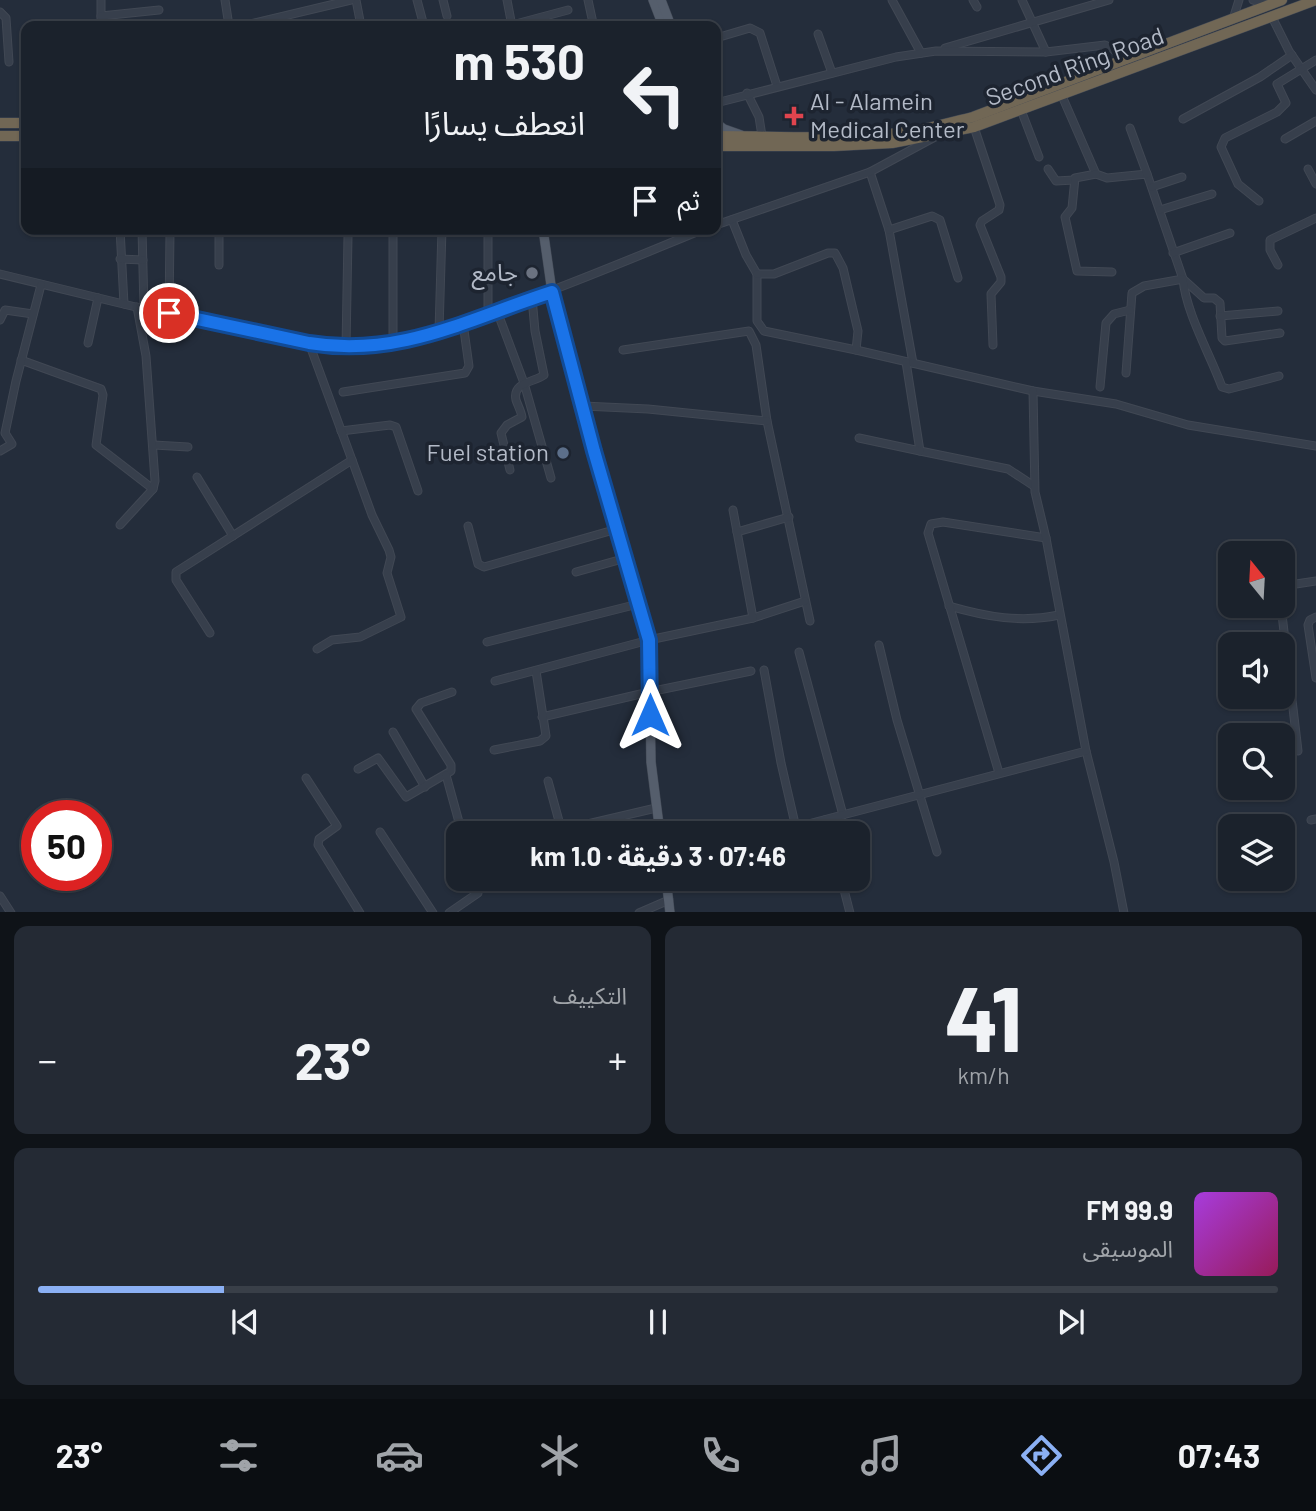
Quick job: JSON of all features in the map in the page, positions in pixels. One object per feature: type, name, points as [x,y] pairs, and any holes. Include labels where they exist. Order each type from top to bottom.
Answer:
[{"type":"highway","name":"Second Ring Road","points":[[721,136],[868,136],[932,127],[973,117],[1282,0]]},
{"type":"highway","name":"Second Ring Road","points":[[721,146],[892,144],[974,127],[1316,0]]},
{"type":"highway","points":[[0,123],[21,123]]},
{"type":"highway","points":[[0,136],[21,136]]},
{"type":"main road","points":[[653,0],[661,21]]},
{"type":"main road","points":[[661,0],[669,21]]},
{"type":"main road","points":[[721,127],[746,136]]},
{"type":"main road","points":[[544,235],[552,292],[649,640],[651,762],[658,821]]},
{"type":"main road","points":[[667,891],[670,912]]},
{"type":"street","points":[[101,0],[101,21]]},
{"type":"street","points":[[225,0],[228,21]]},
{"type":"street","points":[[278,21],[336,2],[353,0],[359,21]]},
{"type":"street","points":[[417,0],[423,21]]},
{"type":"street","points":[[443,0],[447,16]]},
{"type":"street","points":[[507,0],[511,21]]},
{"type":"street","points":[[588,0],[593,21]]},
{"type":"street","points":[[892,0],[921,53]]},
{"type":"street","points":[[1022,0],[1046,52]]},
{"type":"street","points":[[936,51],[1109,0]]},
{"type":"street","points":[[1233,19],[1239,0]]},
{"type":"street","points":[[1253,0],[1268,6]]},
{"type":"street","points":[[101,16],[159,10]]},
{"type":"street","points":[[530,21],[568,10]]},
{"type":"street","points":[[0,12],[6,18],[9,62]]},
{"type":"street","points":[[1272,16],[1292,55],[1316,90]]},
{"type":"street","points":[[723,36],[745,29],[757,30],[777,86]]},
{"type":"street","points":[[818,34],[832,73]]},
{"type":"street","points":[[721,101],[832,73],[936,51],[1046,52],[1105,45],[1123,59]]},
{"type":"street","points":[[1183,118],[1260,76],[1292,55]]},
{"type":"street","points":[[1259,201],[1238,184],[1221,147],[1225,138],[1276,112],[1286,103],[1277,84],[1316,61]]},
{"type":"street","points":[[747,93],[759,117],[762,136]]},
{"type":"street","points":[[1062,96],[1096,174]]},
{"type":"street","points":[[1021,110],[1038,157]]},
{"type":"street","points":[[1286,139],[1316,121]]},
{"type":"street","points":[[974,127],[1000,205],[999,211],[982,220],[980,225],[1001,277],[1001,282],[992,294],[993,345]]},
{"type":"street","points":[[1130,128],[1183,279],[1189,310],[1222,387],[1229,389],[1279,376]]},
{"type":"street","points":[[721,223],[870,172],[938,135]]},
{"type":"street","points":[[1048,169],[1056,181],[1074,180],[1079,176],[1096,174],[1107,178],[1147,174]]},
{"type":"street","points":[[1308,169],[1316,184]]},
{"type":"street","points":[[870,172],[889,230],[910,362],[920,451]]},
{"type":"street","points":[[1152,187],[1182,177]]},
{"type":"street","points":[[1074,180],[1072,208],[1065,217],[1076,269],[1079,272],[1112,272]]},
{"type":"street","points":[[1160,211],[1212,194]]},
{"type":"street","points":[[889,230],[932,216],[940,220],[958,278]]},
{"type":"street","points":[[1278,265],[1270,250],[1270,240],[1316,218]]},
{"type":"street","points":[[732,220],[757,274],[757,321],[764,331],[856,349],[1033,391],[1116,404],[1188,425],[1316,446]]},
{"type":"street","points":[[1173,253],[1230,233]]},
{"type":"street","points":[[120,235],[124,304]]},
{"type":"street","points":[[120,525],[153,489],[155,481],[154,444],[140,308],[142,235]]},
{"type":"street","points":[[169,313],[170,235]]},
{"type":"street","points":[[219,235],[219,265]]},
{"type":"street","points":[[346,347],[348,235]]},
{"type":"street","points":[[393,235],[393,344]]},
{"type":"street","points":[[439,331],[442,235]]},
{"type":"street","points":[[488,235],[488,314]]},
{"type":"street","points":[[0,274],[140,308],[309,343],[346,347],[393,344],[439,331],[552,292],[690,235]]},
{"type":"street","points":[[757,274],[774,274],[828,253],[835,253],[843,268],[858,331],[856,349]]},
{"type":"street","points":[[120,259],[143,260]]},
{"type":"street","points":[[1126,373],[1131,297],[1135,290],[1183,279]]},
{"type":"street","points":[[1183,279],[1204,298],[1218,299],[1220,334],[1225,341],[1280,332]]},
{"type":"street","points":[[0,451],[12,444],[5,433],[40,285]]},
{"type":"street","points":[[88,343],[98,298]]},
{"type":"street","points":[[510,470],[501,433],[507,425],[522,417],[515,397],[517,389],[544,374],[535,331],[533,298]]},
{"type":"street","points":[[0,320],[5,310],[33,314]]},
{"type":"street","points":[[1100,387],[1106,323],[1114,314],[1130,310]]},
{"type":"street","points":[[497,311],[524,383],[551,478]]},
{"type":"street","points":[[1220,316],[1278,311]]},
{"type":"street","points":[[343,392],[465,373],[469,366],[463,323]]},
{"type":"street","points":[[623,350],[749,331],[755,345],[767,421],[810,621]]},
{"type":"street","points":[[309,343],[372,515],[389,550],[391,557],[387,573],[401,617],[360,637],[332,640],[317,649]]},
{"type":"street","points":[[21,360],[101,389],[103,396],[96,445],[153,489]]},
{"type":"street","points":[[1033,391],[1034,486],[1086,751],[1124,912]]},
{"type":"street","points":[[583,406],[648,409],[767,421]]},
{"type":"street","points":[[341,430],[390,425],[396,427],[418,491]]},
{"type":"street","points":[[859,438],[1009,469],[1034,486]]},
{"type":"street","points":[[154,444],[188,447]]},
{"type":"street","points":[[210,633],[176,580],[175,574],[352,460]]},
{"type":"street","points":[[197,477],[233,536]]},
{"type":"street","points":[[733,510],[754,618]]},
{"type":"street","points":[[737,532],[789,517]]},
{"type":"street","points":[[999,773],[928,533],[931,524],[943,522],[1046,538]]},
{"type":"street","points":[[468,526],[478,564],[484,567],[617,530]]},
{"type":"street","points":[[576,572],[626,558]]},
{"type":"street","points":[[1295,585],[1316,583]]},
{"type":"street","points":[[495,681],[649,640],[754,618],[805,601]]},
{"type":"street","points":[[488,642],[638,604]]},
{"type":"street","points":[[949,606],[1009,619],[1039,619],[1059,615]]},
{"type":"street","points":[[1316,617],[1307,625],[1316,678]]},
{"type":"street","points":[[1282,618],[1298,751]]},
{"type":"street","points":[[879,645],[918,795],[937,852]]},
{"type":"street","points":[[799,652],[843,815]]},
{"type":"street","points":[[764,670],[794,821]]},
{"type":"street","points":[[494,750],[544,739],[546,736],[536,671]]},
{"type":"street","points":[[542,717],[751,671]]},
{"type":"street","points":[[358,769],[377,758],[406,797],[451,771],[452,767],[416,709],[421,703],[452,692]]},
{"type":"street","points":[[393,732],[425,787]]},
{"type":"street","points":[[821,821],[1086,751]]},
{"type":"street","points":[[446,775],[459,821]]},
{"type":"street","points":[[306,778],[337,825],[319,839],[318,845],[360,912]]},
{"type":"street","points":[[548,781],[559,821]]},
{"type":"street","points":[[603,821],[656,808]]},
{"type":"street","points":[[380,832],[433,912]]},
{"type":"street","points":[[449,912],[478,891]]},
{"type":"street","points":[[844,891],[850,912]]},
{"type":"street","points":[[0,896],[11,912]]},
{"type":"street","points":[[639,912],[668,900]]},
{"type":"place","name":"Al - Alamein Medical Center","points":[[794,116]]},
{"type":"place","name":"جامع","points":[[532,273]]},
{"type":"place","name":"Fuel station","points":[[563,453]]},
{"type":"route","points":[[169,313],[309,343],[372,347],[425,336],[552,292],[594,451],[649,640],[650,715]]}]
